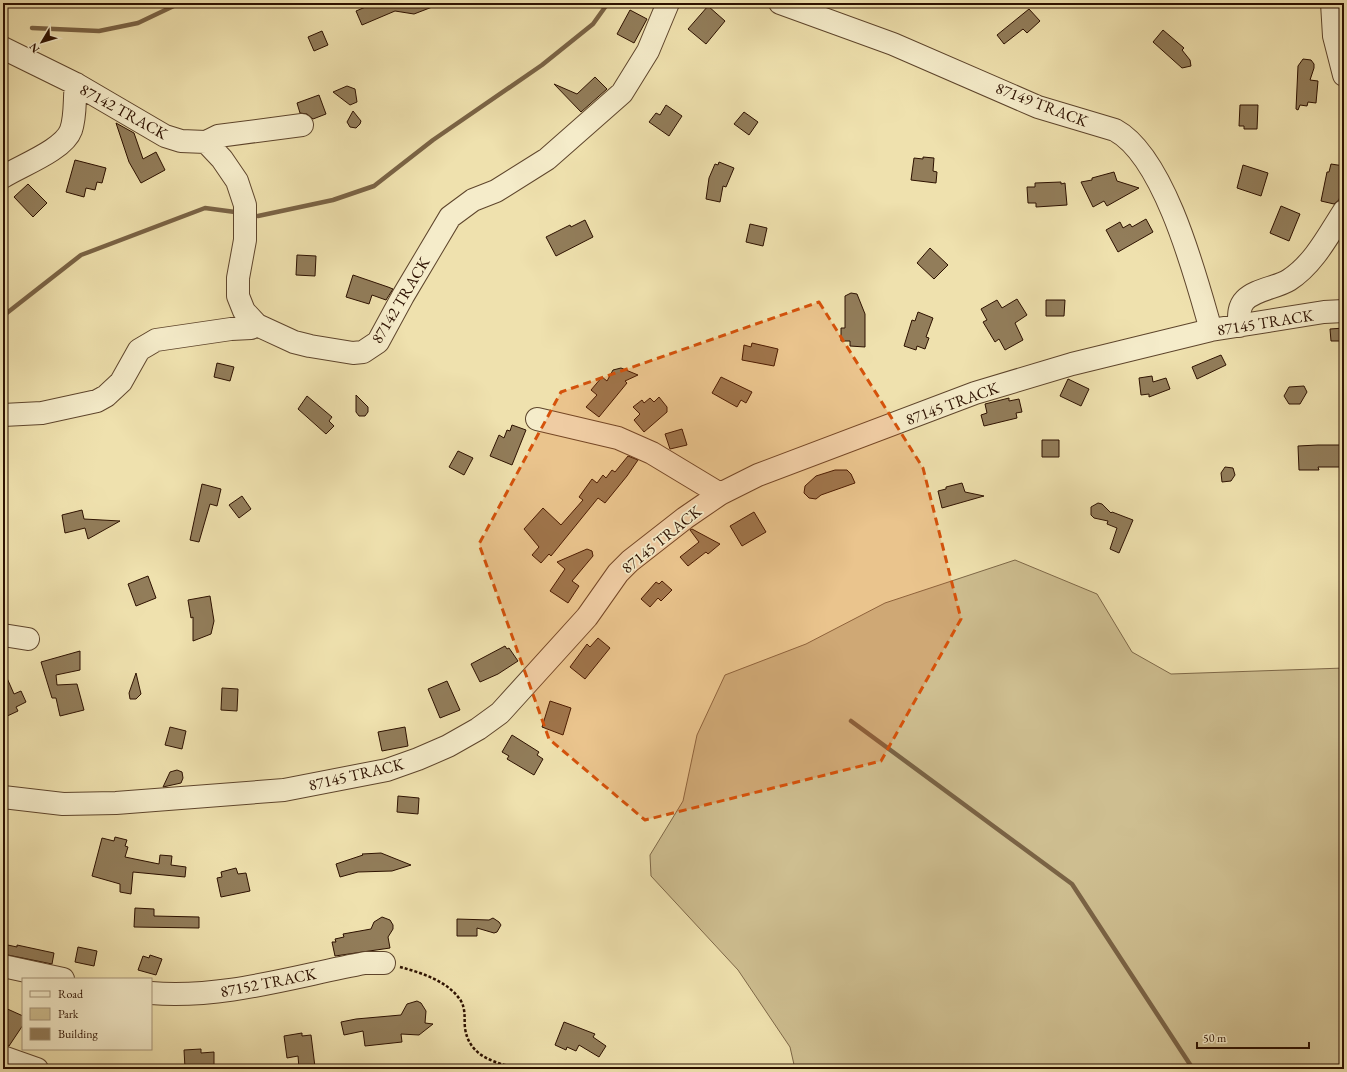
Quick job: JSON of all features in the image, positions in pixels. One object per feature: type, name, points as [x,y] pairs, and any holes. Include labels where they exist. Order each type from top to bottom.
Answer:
[{"type":"street","name":"87142 TRACK","points":[[3,48],[76,84],[165,136],[181,141],[206,142],[222,159],[237,181],[242,195],[246,223],[238,278],[238,296],[244,311],[257,325],[294,342],[353,353],[363,352],[374,345],[387,328],[403,296],[450,217],[473,200],[496,191],[547,159],[622,93],[648,51],[668,3]]},
{"type":"street","name":"87149 TRACK","points":[[780,3],[893,44],[1038,107],[1115,130],[1122,134],[1135,147],[1149,166],[1180,228],[1211,330]]},
{"type":"street","points":[[1332,3],[1334,36],[1343,65]]},
{"type":"street","points":[[3,177],[48,153],[68,136],[74,116],[76,84]]},
{"type":"street","points":[[206,142],[224,135],[302,125]]},
{"type":"street","points":[[1239,326],[1240,310],[1245,300],[1249,296],[1278,286],[1296,275],[1309,262],[1344,211]]},
{"type":"street","name":"87145 TRACK","points":[[3,798],[63,804],[116,803],[284,790],[387,770],[418,759],[466,736],[500,713],[587,617],[618,573],[630,561],[685,518],[720,494],[758,474],[975,393],[1072,364],[1211,330],[1324,312],[1344,311]]},
{"type":"street","points":[[3,415],[42,413],[96,401],[106,396],[121,382],[139,350],[156,340],[231,329],[251,328],[257,325]]},
{"type":"street","points":[[537,419],[618,438],[652,453],[720,494]]},
{"type":"street","points":[[3,636],[28,639]]},
{"type":"street","name":"87152 TRACK","points":[[152,993],[174,995],[207,994],[366,962],[384,963]]},
{"type":"street","points":[[3,966],[58,978]]},
{"type":"street","points":[[3,1057],[37,1069]]},
{"type":"path","points":[[384,963],[420,972],[447,986],[460,1000],[463,1006],[465,1029],[473,1049],[486,1059],[498,1064],[523,1069]]},
{"type":"highlighted area","points":[[819,302],[923,468],[961,619],[881,761],[645,820],[549,739],[479,544],[561,392]]},
{"type":"green space","points":[[1015,560],[1097,594],[1132,652],[1171,674],[1344,668],[1344,1069],[795,1069],[790,1047],[738,970],[651,876],[650,855],[683,801],[697,735],[725,675],[806,644],[885,603]]},
{"type":"building","points":[[375,3],[440,4],[414,14],[395,11],[362,25],[356,11]]},
{"type":"building","points":[[708,6],[725,21],[706,44],[688,29]]},
{"type":"building","points":[[1029,9],[1040,21],[1027,33],[1023,29],[1004,44],[997,35]]},
{"type":"building","points":[[630,10],[647,19],[634,43],[617,34]]},
{"type":"building","points":[[1163,30],[1184,48],[1182,50],[1190,60],[1191,66],[1182,68],[1153,42]]},
{"type":"building","points":[[322,31],[328,45],[314,51],[308,37]]},
{"type":"building","points":[[1303,59],[1311,60],[1314,64],[1310,80],[1318,81],[1316,103],[1308,102],[1307,106],[1300,105],[1298,110],[1296,109],[1298,66]]},
{"type":"building","points":[[595,77],[607,89],[581,112],[554,84],[577,94]]},
{"type":"building","points":[[347,86],[355,89],[357,102],[350,105],[333,92]]},
{"type":"building","points":[[319,95],[326,114],[313,119],[307,114],[300,113],[297,103]]},
{"type":"building","points":[[666,105],[682,116],[669,136],[649,122],[656,113],[660,115]]},
{"type":"building","points":[[1240,105],[1258,105],[1257,129],[1244,129],[1244,126],[1239,126]]},
{"type":"building","points":[[353,111],[361,121],[356,128],[350,127],[347,122]]},
{"type":"building","points":[[744,112],[758,122],[749,135],[734,124]]},
{"type":"building","points":[[116,123],[134,133],[143,159],[156,152],[165,170],[141,183],[129,162]]},
{"type":"building","points":[[923,157],[934,158],[933,171],[937,172],[936,183],[911,180],[914,158],[923,159]]},
{"type":"building","points":[[75,160],[106,168],[102,183],[97,182],[95,190],[86,188],[84,197],[66,192]]},
{"type":"building","points":[[719,162],[734,168],[726,187],[723,186],[720,202],[706,199],[709,178],[715,164],[718,165]]},
{"type":"building","points":[[1331,164],[1344,166],[1344,178],[1339,200],[1334,204],[1321,201],[1327,172],[1329,172]]},
{"type":"building","points":[[1243,165],[1268,173],[1261,196],[1237,188]]},
{"type":"building","points":[[1114,172],[1117,181],[1139,188],[1107,206],[1104,201],[1093,207],[1081,182],[1092,180],[1092,178]]},
{"type":"building","points":[[1061,182],[1061,184],[1065,183],[1067,205],[1036,207],[1036,203],[1028,203],[1027,187],[1035,187],[1035,183]]},
{"type":"building","points":[[28,184],[47,203],[33,217],[14,197]]},
{"type":"building","points":[[1281,206],[1300,214],[1289,241],[1270,233]]},
{"type":"building","points":[[1146,219],[1153,232],[1118,252],[1106,230],[1120,222],[1123,228],[1130,224],[1132,227]]},
{"type":"building","points":[[585,220],[593,237],[556,256],[546,237],[570,225],[571,227]]},
{"type":"building","points":[[750,224],[767,228],[763,246],[746,242]]},
{"type":"building","points":[[930,248],[948,265],[934,279],[917,263]]},
{"type":"building","points":[[297,255],[316,256],[315,276],[296,275]]},
{"type":"building","points":[[353,275],[393,289],[386,300],[372,295],[369,304],[346,297]]},
{"type":"building","points":[[851,293],[857,294],[865,314],[865,347],[850,346],[850,341],[841,341],[841,328],[845,328],[845,296]]},
{"type":"building","points":[[1017,299],[1027,315],[1015,323],[1023,340],[1005,350],[999,339],[995,342],[983,322],[987,320],[981,309],[997,300],[1002,308]]},
{"type":"building","points":[[1046,300],[1065,300],[1064,316],[1046,316]]},
{"type":"building","points":[[918,312],[933,318],[926,337],[929,338],[925,349],[917,346],[916,350],[904,346],[912,320],[915,321]]},
{"type":"building","points":[[1344,328],[1344,341],[1331,341],[1330,329]]},
{"type":"building","points":[[752,343],[778,349],[774,366],[742,360],[744,345],[751,347]]},
{"type":"building","points":[[1221,355],[1226,365],[1197,379],[1192,367]]},
{"type":"building","points":[[217,363],[234,367],[230,381],[214,377]]},
{"type":"building","points":[[621,368],[638,375],[625,381],[627,383],[599,417],[586,407],[597,395],[591,390],[602,377],[607,381],[613,370]]},
{"type":"building","points":[[1152,376],[1153,382],[1166,378],[1170,389],[1149,397],[1149,394],[1141,395],[1139,378]]},
{"type":"building","points":[[721,377],[752,392],[746,403],[741,400],[737,407],[712,393]]},
{"type":"building","points":[[1068,379],[1089,389],[1081,406],[1060,396]]},
{"type":"building","points":[[1304,386],[1307,392],[1300,404],[1289,404],[1284,396],[1289,387]]},
{"type":"building","points":[[356,395],[368,407],[368,412],[365,416],[359,416],[356,412]]},
{"type":"building","points":[[307,396],[332,417],[329,421],[334,426],[326,434],[298,409]]},
{"type":"building","points":[[659,397],[667,407],[667,412],[644,432],[634,420],[640,414],[633,407],[642,400],[644,403],[650,398],[654,402]]},
{"type":"building","points":[[1009,398],[1009,401],[1019,399],[1022,412],[1016,413],[1017,418],[984,426],[981,415],[987,413],[985,404]]},
{"type":"building","points":[[512,425],[526,430],[512,465],[490,456],[499,435],[504,438],[507,430],[510,431]]},
{"type":"building","points":[[682,429],[687,445],[670,449],[665,434]]},
{"type":"building","points":[[1042,440],[1059,440],[1059,457],[1042,457]]},
{"type":"building","points":[[1344,445],[1344,467],[1318,467],[1319,470],[1299,470],[1298,446]]},
{"type":"building","points":[[458,451],[473,458],[464,475],[449,467]]},
{"type":"building","points":[[628,456],[638,460],[627,476],[605,503],[598,498],[551,556],[549,554],[541,563],[532,555],[539,547],[524,529],[543,508],[561,525],[583,500],[579,497],[592,479],[597,483],[603,475],[606,478],[612,470],[615,472]]},
{"type":"building","points":[[1225,467],[1233,468],[1235,475],[1231,481],[1222,482],[1221,473]]},
{"type":"building","points":[[835,470],[847,470],[851,474],[855,483],[821,495],[816,499],[809,498],[804,493],[805,486],[816,476]]},
{"type":"building","points":[[962,483],[965,492],[984,496],[942,508],[938,491],[946,489],[946,487]]},
{"type":"building","points":[[202,484],[221,489],[217,506],[210,504],[199,542],[190,540]]},
{"type":"building","points":[[242,496],[251,509],[239,518],[229,505]]},
{"type":"building","points":[[1098,503],[1102,504],[1111,513],[1112,512],[1133,520],[1119,553],[1110,549],[1117,528],[1107,524],[1108,521],[1094,518],[1091,515],[1091,507]]},
{"type":"building","points":[[82,510],[84,519],[120,521],[88,539],[85,528],[65,533],[62,515]]},
{"type":"building","points":[[754,512],[766,532],[742,546],[730,526]]},
{"type":"building","points":[[692,529],[720,544],[708,554],[706,552],[688,566],[680,557],[699,542],[690,530]]},
{"type":"building","points":[[587,549],[592,551],[593,556],[572,581],[579,586],[568,603],[550,591],[565,569],[557,562]]},
{"type":"building","points":[[148,576],[156,598],[136,606],[128,584]]},
{"type":"building","points":[[662,581],[672,590],[661,601],[658,598],[650,607],[641,599],[656,582],[659,584]]},
{"type":"building","points":[[210,596],[214,621],[211,634],[193,641],[193,617],[191,618],[188,600]]},
{"type":"building","points":[[598,638],[610,648],[585,679],[570,667],[587,644],[590,647]]},
{"type":"building","points":[[505,646],[507,649],[509,648],[518,661],[498,674],[480,682],[471,664]]},
{"type":"building","points":[[80,651],[80,670],[56,675],[57,685],[77,684],[84,710],[60,716],[56,698],[52,698],[41,662]]},
{"type":"building","points":[[3,669],[14,694],[21,691],[26,702],[16,707],[18,711],[3,718]]},
{"type":"building","points":[[136,673],[141,694],[136,699],[130,699],[129,693]]},
{"type":"building","points":[[447,681],[460,710],[440,718],[428,689]]},
{"type":"building","points":[[222,688],[238,689],[237,711],[221,710]]},
{"type":"building","points":[[550,701],[571,708],[563,735],[542,727]]},
{"type":"building","points":[[170,727],[186,731],[182,749],[165,745]]},
{"type":"building","points":[[405,727],[408,746],[382,751],[378,732]]},
{"type":"building","points":[[512,735],[539,752],[537,755],[543,759],[534,775],[507,759],[509,756],[502,752]]},
{"type":"building","points":[[177,770],[182,772],[183,778],[181,783],[163,787],[170,772]]},
{"type":"building","points":[[398,796],[419,798],[418,814],[397,812]]},
{"type":"building","points":[[115,837],[127,840],[125,846],[128,847],[125,857],[159,864],[160,855],[172,856],[171,865],[186,867],[185,877],[133,872],[131,894],[120,892],[120,884],[92,876],[102,838],[114,841]]},
{"type":"building","points":[[381,853],[411,865],[392,871],[358,872],[340,877],[336,864],[363,855],[362,854]]},
{"type":"building","points":[[236,868],[238,874],[246,873],[250,891],[221,897],[217,878],[222,877],[221,872]]},
{"type":"building","points":[[135,908],[154,909],[154,916],[199,917],[199,928],[134,927]]},
{"type":"building","points":[[382,917],[390,920],[393,925],[393,929],[388,937],[390,948],[335,956],[332,942],[336,942],[335,939],[344,937],[343,934],[371,929],[374,922]]},
{"type":"building","points":[[493,918],[501,925],[497,932],[494,933],[477,928],[477,936],[457,936],[457,919],[489,920]]},
{"type":"building","points":[[3,944],[17,947],[17,945],[54,953],[52,964],[3,954]]},
{"type":"building","points":[[78,947],[97,951],[94,966],[75,962]]},
{"type":"building","points":[[150,955],[162,959],[156,975],[138,970],[143,956],[149,958]]},
{"type":"building","points":[[417,1001],[421,1003],[426,1011],[425,1023],[433,1024],[419,1035],[401,1034],[402,1042],[365,1046],[363,1031],[344,1035],[341,1022],[356,1019],[401,1015],[407,1004]]},
{"type":"building","points":[[3,1007],[22,1016],[22,1026],[9,1046],[3,1045]]},
{"type":"building","points":[[564,1022],[595,1034],[593,1037],[606,1046],[599,1057],[579,1045],[576,1051],[567,1047],[566,1050],[555,1045]]},
{"type":"building","points":[[302,1033],[302,1036],[311,1035],[315,1067],[299,1068],[298,1056],[287,1058],[284,1036]]},
{"type":"building","points":[[201,1049],[201,1053],[214,1052],[214,1067],[185,1068],[184,1050]]},
{"type":"waterway","points":[[32,28],[99,31],[138,23],[180,3]]},
{"type":"waterway","points":[[258,216],[333,200],[374,186],[433,140],[542,65],[593,24],[608,3]]},
{"type":"waterway","points":[[3,316],[81,255],[205,208],[235,212]]},
{"type":"waterway","points":[[851,721],[1072,884],[1193,1069]]}]
